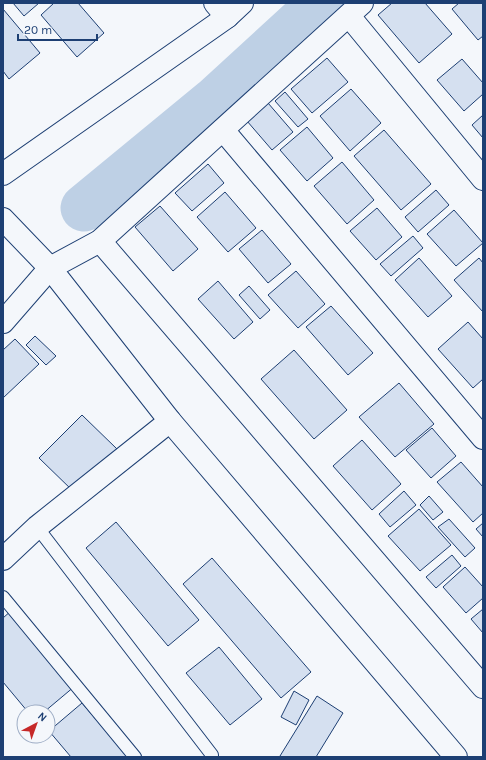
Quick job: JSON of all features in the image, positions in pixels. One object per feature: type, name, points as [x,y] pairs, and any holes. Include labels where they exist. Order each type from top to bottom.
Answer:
[{"type":"street","points":[[3,174],[228,8]]},
{"type":"street","points":[[3,322],[50,268],[100,241],[356,9],[483,179]]},
{"type":"street","points":[[223,130],[483,438]]},
{"type":"street","points":[[3,219],[50,268],[170,422],[456,757]]},
{"type":"street","points":[[100,241],[483,687]]},
{"type":"street","points":[[3,559],[37,527],[170,422]]},
{"type":"lane","points":[[37,527],[212,755]]},
{"type":"lane","points":[[3,597],[135,757]]},
{"type":"building","points":[[13,3],[39,3],[24,16]]},
{"type":"building","points":[[54,3],[78,3],[104,33],[77,57],[41,15]]},
{"type":"building","points":[[392,3],[425,3],[452,34],[419,63],[378,15]]},
{"type":"building","points":[[459,3],[483,3],[483,36],[478,40],[452,9]]},
{"type":"building","points":[[3,9],[40,53],[9,79],[3,71]]},
{"type":"building","points":[[327,58],[348,82],[312,113],[291,89]]},
{"type":"building","points":[[462,59],[483,83],[483,94],[464,111],[437,80]]},
{"type":"building","points":[[351,89],[381,123],[350,151],[320,116]]},
{"type":"building","points":[[285,92],[308,119],[298,127],[275,101]]},
{"type":"building","points":[[268,103],[293,132],[272,150],[247,121]]},
{"type":"building","points":[[483,115],[483,138],[472,125]]},
{"type":"building","points":[[307,127],[333,158],[307,181],[280,150]]},
{"type":"building","points":[[384,130],[431,184],[401,210],[354,156]]},
{"type":"building","points":[[342,162],[374,200],[347,224],[314,186]]},
{"type":"building","points":[[208,164],[224,183],[192,211],[175,193]]},
{"type":"building","points":[[436,190],[449,205],[418,232],[405,217]]},
{"type":"building","points":[[225,192],[256,228],[228,252],[197,217]]},
{"type":"building","points":[[160,206],[198,249],[173,271],[135,227]]},
{"type":"building","points":[[377,208],[402,237],[376,260],[350,231]]},
{"type":"building","points":[[454,210],[483,243],[456,266],[427,234]]},
{"type":"building","points":[[262,230],[291,264],[268,283],[239,249]]},
{"type":"building","points":[[413,236],[423,248],[391,276],[380,264]]},
{"type":"building","points":[[419,258],[452,296],[428,317],[395,280]]},
{"type":"building","points":[[479,258],[483,263],[483,312],[454,280]]},
{"type":"building","points":[[296,271],[325,304],[298,328],[268,295]]},
{"type":"building","points":[[218,281],[253,322],[234,339],[198,299]]},
{"type":"building","points":[[249,286],[270,310],[260,319],[239,295]]},
{"type":"building","points":[[331,306],[373,353],[348,375],[306,327]]},
{"type":"building","points":[[468,322],[483,339],[483,379],[473,388],[438,349]]},
{"type":"building","points":[[35,336],[56,356],[46,365],[26,345]]},
{"type":"building","points":[[15,339],[39,364],[3,398],[3,350]]},
{"type":"building","points":[[294,350],[347,410],[314,439],[261,379]]},
{"type":"building","points":[[399,383],[434,424],[395,457],[359,417]]},
{"type":"building","points":[[82,415],[117,449],[74,492],[39,458]]},
{"type":"building","points":[[432,428],[456,456],[431,478],[406,450]]},
{"type":"building","points":[[362,440],[401,484],[372,510],[333,466]]},
{"type":"building","points":[[461,462],[483,487],[483,513],[473,522],[437,482]]},
{"type":"building","points":[[404,491],[416,505],[390,527],[379,514]]},
{"type":"building","points":[[429,496],[443,512],[433,520],[420,505]]},
{"type":"building","points":[[419,509],[451,545],[420,571],[388,536]]},
{"type":"building","points":[[449,519],[475,548],[465,557],[438,527]]},
{"type":"building","points":[[116,522],[199,620],[168,646],[86,548]]},
{"type":"building","points":[[483,523],[483,537],[476,529]]},
{"type":"building","points":[[452,555],[461,566],[436,588],[426,577]]},
{"type":"building","points":[[212,558],[311,672],[281,698],[183,584]]},
{"type":"building","points":[[465,567],[483,587],[483,598],[466,613],[443,587]]},
{"type":"building","points":[[483,609],[483,633],[471,619]]},
{"type":"building","points":[[12,610],[75,686],[54,704],[21,704],[3,682],[3,618]]},
{"type":"building","points":[[219,647],[262,699],[230,725],[186,673]]},
{"type":"building","points":[[294,691],[309,700],[296,725],[281,717]]},
{"type":"building","points":[[317,696],[343,713],[316,757],[280,756]]},
{"type":"building","points":[[82,703],[128,757],[71,757],[56,739],[56,725]]},
{"type":"waterway","points":[[84,208],[214,101],[321,3]]}]
